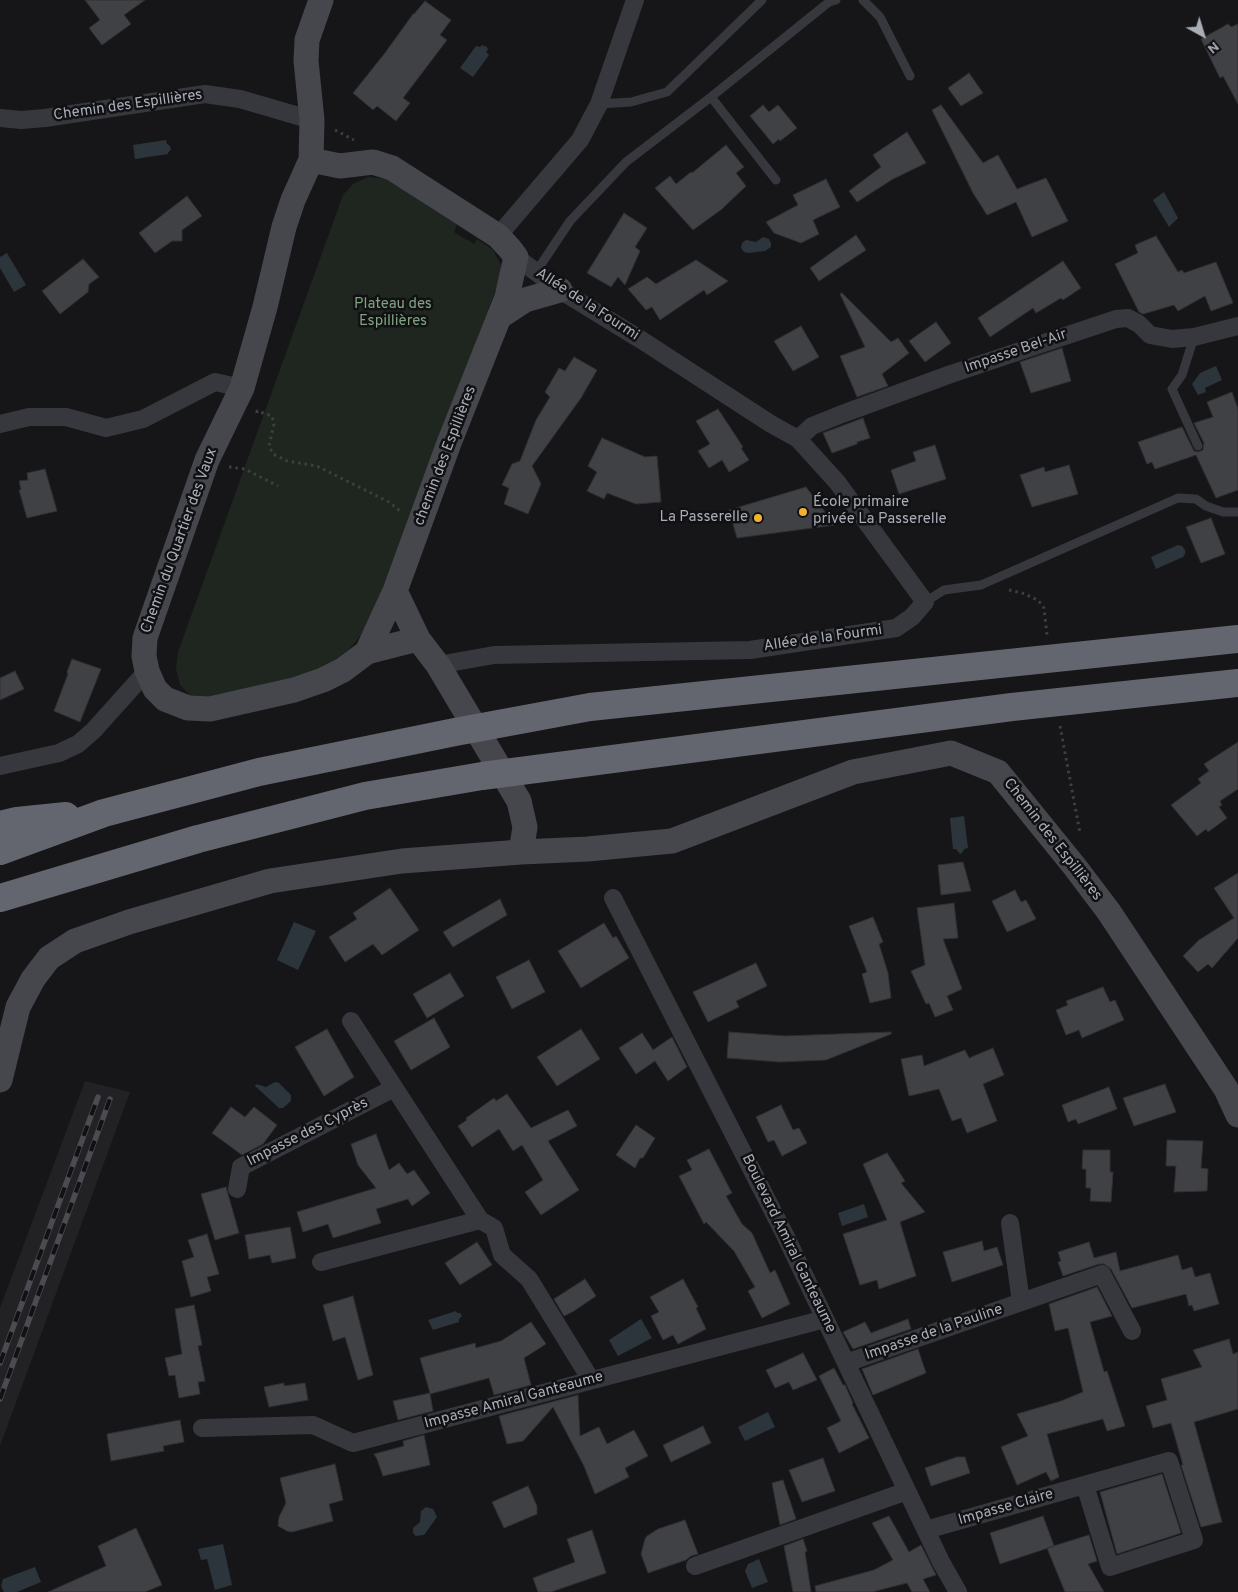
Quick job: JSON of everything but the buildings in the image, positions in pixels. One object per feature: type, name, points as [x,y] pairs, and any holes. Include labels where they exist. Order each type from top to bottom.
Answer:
[{"type":"highway","points":[[0,850],[104,813],[259,772],[467,729],[590,707],[1238,638]]},
{"type":"highway","points":[[0,898],[198,839],[356,799],[482,776],[1012,707],[1238,683]]},
{"type":"highway","points":[[0,825],[17,821],[104,813]]},
{"type":"street","name":"Chemin du Quartier des Vaux","points":[[321,0],[307,40],[306,61],[312,120],[311,160],[293,200],[284,227],[265,307],[218,463],[145,638],[144,656],[147,671],[155,689],[165,699],[188,708],[210,709],[294,690],[323,680],[343,670],[367,652]]},
{"type":"street","points":[[498,236],[580,140],[599,104],[635,0]]},
{"type":"street","name":"Chemin des Espillières","points":[[0,118],[21,120],[45,118],[206,94],[240,99],[312,120]]},
{"type":"street","points":[[311,160],[340,166],[373,162],[392,168],[498,236],[516,257]]},
{"type":"street","name":"Allée de la Fourmi","points":[[438,665],[494,655],[750,650],[896,628],[912,617],[925,602],[837,482],[798,439],[771,424],[560,290],[516,257]]},
{"type":"street","name":"chemin des Espillières","points":[[367,652],[395,591],[507,297],[516,257]]},
{"type":"street","points":[[499,317],[525,300],[560,290]]},
{"type":"street","name":"Impasse Bel-Air","points":[[798,439],[812,426],[842,414],[1116,318],[1128,318],[1139,324],[1150,334],[1172,339],[1194,338],[1238,326]]},
{"type":"street","points":[[0,424],[29,418],[66,417],[106,428],[144,419],[215,382],[242,388]]},
{"type":"street","points":[[0,1080],[18,1007],[33,979],[49,958],[75,941],[129,922],[270,881],[402,861],[521,852],[525,827],[519,802],[438,665],[418,639],[395,591]]},
{"type":"street","points":[[367,652],[418,639]]},
{"type":"street","points":[[0,766],[59,753],[78,744],[93,731],[147,671]]},
{"type":"street","name":"Chemin des Espillières","points":[[521,852],[588,849],[672,841],[853,772],[951,753],[998,772],[1075,868],[1109,912],[1221,1081],[1238,1115]]},
{"type":"street","name":"Boulevard Amiral Ganteaume","points":[[613,898],[785,1235],[907,1491],[958,1592]]},
{"type":"street","points":[[351,1021],[480,1220],[494,1228],[502,1254],[529,1279],[591,1380]]},
{"type":"street","name":"Impasse des Cyprès","points":[[237,1189],[241,1167],[394,1088]]},
{"type":"street","points":[[321,1262],[480,1220]]},
{"type":"street","name":"Impasse de la Pauline","points":[[1010,1223],[1021,1302]]},
{"type":"street","name":"Impasse de la Pauline","points":[[846,1363],[1102,1274],[1132,1331]]},
{"type":"street","name":"Impasse Amiral Ganteaume","points":[[202,1428],[313,1425],[353,1443],[825,1319]]},
{"type":"street","name":"Impasse Claire","points":[[926,1530],[1169,1461],[1194,1540],[1110,1567],[1085,1485]]},
{"type":"street","points":[[696,1566],[907,1491]]},
{"type":"lane","points":[[599,104],[631,102],[667,92],[762,0]]},
{"type":"lane","points":[[536,272],[570,221],[626,162],[711,97],[829,2],[836,0]]},
{"type":"lane","points":[[863,0],[880,17],[910,76]]},
{"type":"lane","points":[[711,97],[776,180]]},
{"type":"lane","points":[[1194,338],[1182,375],[1172,389],[1198,446]]},
{"type":"lane","points":[[925,602],[944,590],[981,585],[1178,498],[1196,499],[1206,506],[1223,512],[1238,512]]},
{"type":"path","points":[[253,419],[257,411],[272,416],[274,424],[269,446],[273,454],[287,461],[317,466],[389,502],[419,526]]},
{"type":"path","points":[[218,463],[232,459]]},
{"type":"path","points":[[218,463],[245,468],[278,486]]},
{"type":"path","points":[[981,585],[1022,593],[1038,600],[1044,608]]},
{"type":"path","points":[[1062,745],[1086,862],[1075,868]]},
{"type":"shaded area","points":[[482,45],[487,47],[488,50],[486,52],[489,55],[473,77],[460,68],[476,46],[480,47]]},
{"type":"shaded area","points":[[166,140],[171,149],[168,154],[135,159],[133,145]]},
{"type":"shaded area","points":[[1164,192],[1178,218],[1169,227],[1153,200]]},
{"type":"shaded area","points":[[763,237],[769,239],[771,243],[771,247],[765,251],[749,253],[744,252],[741,248],[742,243],[746,240],[756,242]]},
{"type":"shaded area","points":[[7,253],[26,285],[14,292],[0,268],[0,257]]},
{"type":"shaded area","points":[[1216,366],[1222,380],[1205,388],[1206,392],[1198,395],[1192,384],[1200,373]]},
{"type":"shaded area","points":[[1178,545],[1182,546],[1185,550],[1183,557],[1156,569],[1151,557]]},
{"type":"shaded area","points":[[964,816],[968,848],[964,849],[960,854],[956,849],[953,849],[950,818]]},
{"type":"shaded area","points":[[294,922],[316,931],[298,970],[277,960]]},
{"type":"shaded area","points":[[85,1081],[130,1092],[0,1446],[0,1308]]},
{"type":"shaded area","points":[[275,1082],[279,1083],[291,1095],[291,1101],[283,1108],[279,1108],[255,1086],[256,1084],[266,1087]]},
{"type":"shaded area","points":[[864,1204],[868,1217],[842,1226],[838,1213]]},
{"type":"shaded area","points":[[456,1311],[462,1316],[459,1322],[433,1330],[428,1320]]},
{"type":"shaded area","points":[[641,1319],[652,1338],[618,1356],[609,1340]]},
{"type":"shaded area","points":[[768,1412],[775,1427],[745,1441],[738,1427]]},
{"type":"shaded area","points":[[426,1507],[433,1509],[437,1517],[424,1535],[416,1536],[413,1533],[413,1528],[420,1522],[421,1511]]},
{"type":"shaded area","points":[[223,1544],[232,1585],[215,1590],[207,1559],[201,1560],[198,1549]]},
{"type":"shaded area","points":[[759,1559],[768,1582],[752,1588],[745,1571],[748,1564]]},
{"type":"shaded area","points":[[35,1567],[41,1582],[17,1592],[4,1592],[1,1586],[3,1579]]},
{"type":"green space","name":"Plateau des Espillières","points":[[368,177],[388,179],[457,225],[454,232],[474,244],[477,239],[493,250],[502,267],[500,278],[374,616],[358,639],[338,662],[314,675],[209,702],[192,697],[180,685],[176,669],[178,652],[343,195],[353,184]]},
{"type":"railway","points":[[0,1363],[98,1097]]},
{"type":"railway","points":[[0,1399],[110,1099]]},
{"type":"place","name":"École primaire privée La Passerelle","points":[[803,512]]},
{"type":"place","name":"La Passerelle","points":[[758,518]]}]
